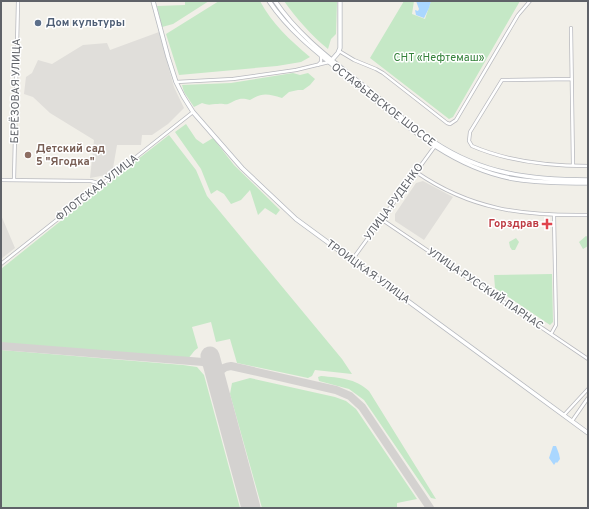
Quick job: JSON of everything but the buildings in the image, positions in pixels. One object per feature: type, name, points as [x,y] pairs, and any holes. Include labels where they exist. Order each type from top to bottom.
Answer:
[{"type":"street","name":"БЕРЁЗОВАЯ УЛИЦА","points":[[14,180],[18,1]]},
{"type":"street","name":"ТРОИЦКАЯ УЛИЦА","points":[[153,1],[168,57],[176,82],[183,96],[193,112],[242,168],[307,228],[588,433]]},
{"type":"street","name":"ОСТАФЬЕВСКОЕ ШОССЕ","points":[[269,1],[298,36],[321,56],[331,61]]},
{"type":"street","name":"ОСТАФЬЕВСКОЕ ШОССЕ","points":[[275,1],[301,33],[331,61],[412,130],[463,162],[502,176],[531,181],[588,183]]},
{"type":"street","points":[[176,82],[233,79],[318,65],[331,61],[339,51],[340,1]]},
{"type":"street","points":[[339,51],[354,60],[383,72],[442,120],[450,124],[456,120],[518,15],[530,1]]},
{"type":"street","points":[[571,28],[573,166]]},
{"type":"street","points":[[318,65],[321,62],[321,56]]},
{"type":"street","points":[[571,79],[502,80],[470,132],[469,141],[472,146],[491,154],[542,165],[588,166]]},
{"type":"street","name":"ФЛОТСКАЯ УЛИЦА","points":[[1,264],[193,112]]},
{"type":"street","name":"ОСТАФЬЕВСКОЕ ШОССЕ","points":[[436,145],[463,158],[497,171],[531,178],[588,180]]},
{"type":"street","name":"УЛИЦА РУДЕНКО","points":[[352,260],[436,145]]},
{"type":"street","points":[[416,172],[448,191],[482,204],[520,213],[554,216],[588,215]]},
{"type":"street","points":[[1,180],[91,181],[102,185]]},
{"type":"street","points":[[551,334],[556,325],[554,216]]},
{"type":"street","name":"УЛИЦА РУССКИЙ ПАРНАС","points":[[381,219],[588,359]]},
{"type":"street","points":[[564,415],[588,389]]},
{"type":"street","points":[[572,421],[588,398]]},
{"type":"shaded area","points":[[159,32],[174,87],[184,108],[168,124],[152,135],[142,135],[141,145],[117,145],[112,174],[90,178],[94,140],[50,113],[33,97],[24,94],[26,77],[32,73],[38,60],[52,64],[83,45],[107,43],[110,50]]},
{"type":"shaded area","points":[[423,181],[453,197],[424,240],[395,221],[395,214],[416,183]]},
{"type":"shaded area","points":[[1,215],[15,248],[1,259]]},
{"type":"green space","points":[[185,1],[209,1],[173,24],[162,27],[157,6],[185,5]]},
{"type":"green space","points":[[219,1],[260,1],[276,24],[310,57],[301,62],[277,66],[179,75],[166,34]]},
{"type":"green space","points":[[284,1],[337,1],[336,34],[331,39],[328,49],[304,26]]},
{"type":"green space","name":"СНТ «Нефтемаш»","points":[[404,1],[414,1],[412,14],[425,19],[431,1],[520,1],[453,117],[449,119],[370,58]]},
{"type":"green space","points":[[293,73],[300,75],[308,73],[315,79],[303,90],[289,92],[282,98],[262,95],[250,100],[241,99],[227,104],[208,105],[202,103],[194,107],[184,92],[182,85],[231,83]]},
{"type":"green space","points":[[186,124],[196,139],[203,144],[213,138],[234,165],[280,210],[276,215],[265,208],[258,215],[250,190],[241,200],[231,204],[224,194],[217,190],[211,194],[201,169],[175,132]]},
{"type":"green space","points":[[169,135],[196,170],[207,196],[342,359],[352,374],[315,370],[312,376],[308,378],[237,363],[230,339],[216,342],[211,322],[192,327],[198,348],[187,360],[1,345],[1,269]]},
{"type":"green space","points":[[586,236],[588,237],[588,246],[583,249],[579,242]]},
{"type":"green space","points":[[516,238],[519,242],[515,250],[512,250],[509,242]]},
{"type":"green space","points":[[552,274],[553,322],[550,325],[495,288],[494,275]]},
{"type":"green space","points":[[1,350],[197,367],[204,375],[240,508],[1,508]]},
{"type":"green space","points":[[321,376],[353,381],[369,391],[436,499],[431,498],[364,400],[349,389],[319,381],[318,377]]},
{"type":"green space","points":[[250,378],[335,397],[346,401],[356,409],[417,499],[397,503],[397,508],[262,508],[230,394],[232,383]]},
{"type":"water","points":[[416,1],[431,1],[424,18],[416,15],[415,10],[418,11],[419,9]]},
{"type":"water","points":[[553,446],[556,446],[560,459],[554,465],[549,458]]},
{"type":"taxiway","points":[[1,346],[203,362],[213,367]]},
{"type":"taxiway","points":[[217,381],[221,370],[231,366],[336,390],[350,396],[362,407],[430,508]]},
{"type":"runway","points":[[210,356],[251,508]]},
{"type":"place","name":"Дом культуры","points":[[38,23]]},
{"type":"place","name":"Детский сад 5 \"Ягодка\"","points":[[28,155]]},
{"type":"place","name":"Горздрав","points":[[547,224]]}]
